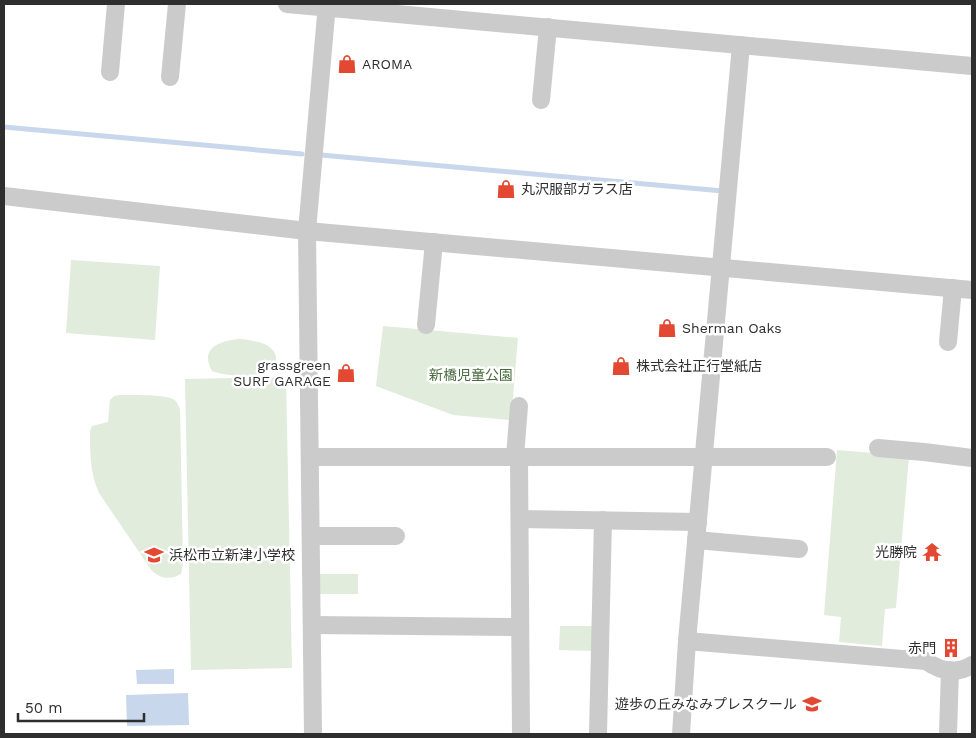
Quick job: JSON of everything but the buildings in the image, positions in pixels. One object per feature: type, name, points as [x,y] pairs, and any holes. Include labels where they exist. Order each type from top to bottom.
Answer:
[{"type":"street","points":[[110,72],[116,4]]},
{"type":"street","points":[[170,77],[177,4]]},
{"type":"street","points":[[287,4],[327,6],[972,66]]},
{"type":"street","points":[[313,734],[306,231],[327,6]]},
{"type":"street","points":[[541,100],[548,27]]},
{"type":"street","points":[[682,734],[687,641],[741,45]]},
{"type":"street","points":[[4,196],[306,231],[972,290]]},
{"type":"street","points":[[426,325],[434,242]]},
{"type":"street","points":[[948,342],[953,288]]},
{"type":"street","points":[[519,406],[517,457],[520,520],[521,734]]},
{"type":"street","points":[[878,448],[972,458]]},
{"type":"street","points":[[310,457],[826,457]]},
{"type":"street","points":[[520,520],[698,522]]},
{"type":"street","points":[[598,734],[603,520]]},
{"type":"street","points":[[311,536],[396,536]]},
{"type":"street","points":[[696,540],[799,549]]},
{"type":"street","points":[[312,625],[520,627]]},
{"type":"street","points":[[687,641],[926,661],[938,670],[963,671],[972,665]]},
{"type":"street","points":[[948,734],[950,670]]},
{"type":"green space","points":[[71,260],[160,266],[155,340],[66,333]]},
{"type":"green space","name":"新橋児童公園","points":[[383,326],[518,338],[511,420],[453,415],[376,386]]},
{"type":"green space","points":[[239,339],[251,340],[269,346],[276,355],[274,367],[268,372],[253,376],[212,371],[208,357],[213,347]]},
{"type":"green space","points":[[286,377],[292,668],[191,670],[185,379]]},
{"type":"green space","points":[[114,396],[168,397],[176,401],[180,409],[183,564],[181,574],[173,577],[162,577],[152,571],[99,493],[94,478],[90,455],[90,431],[92,426],[108,422],[110,400]]},
{"type":"green space","points":[[837,450],[909,456],[896,608],[885,609],[882,646],[839,642],[841,617],[824,615]]},
{"type":"green space","points":[[318,574],[358,574],[358,594],[318,594]]},
{"type":"green space","points":[[560,626],[594,626],[593,651],[559,650]]},
{"type":"water","points":[[174,669],[174,684],[137,684],[136,670]]},
{"type":"water","points":[[188,693],[189,725],[127,726],[126,695]]},
{"type":"waterway","points":[[4,127],[302,154]]},
{"type":"waterway","points":[[321,155],[723,191]]},
{"type":"place","name":"AROMA","points":[[347,64]]},
{"type":"place","name":"丸沢服部ガラス店","points":[[506,189]]},
{"type":"place","name":"Sherman Oaks","points":[[667,328]]},
{"type":"place","name":"株式会社正行堂紙店","points":[[621,366]]},
{"type":"place","name":"grassgreen SURF GARAGE","points":[[346,373]]},
{"type":"place","name":"光勝院","points":[[932,552]]},
{"type":"place","name":"浜松市立新津小学校","points":[[154,555]]},
{"type":"place","name":"赤門","points":[[951,648]]},
{"type":"place","name":"遊歩の丘みなみプレスクール","points":[[812,704]]}]
